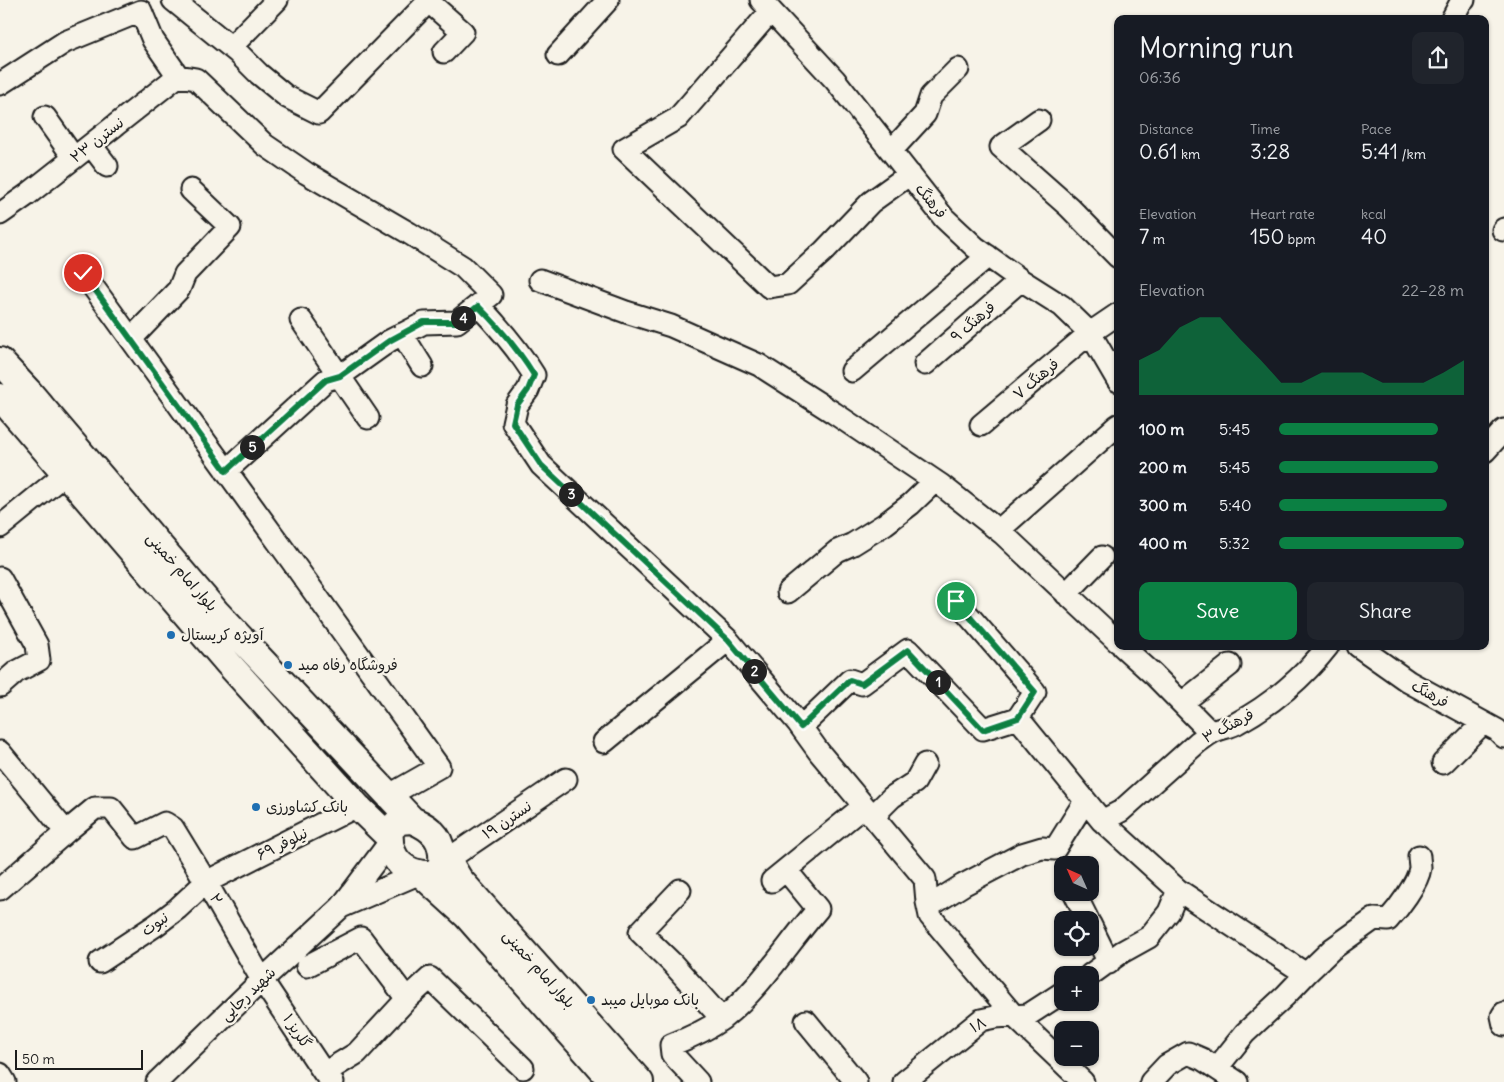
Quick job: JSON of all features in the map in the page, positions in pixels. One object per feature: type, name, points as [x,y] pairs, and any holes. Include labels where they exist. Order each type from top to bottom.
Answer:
[{"type":"main road","name":"بلوار امام خمینی","points":[[0,361],[28,391],[216,612],[412,820]]},
{"type":"main road","name":"بلوار امام خمینی","points":[[0,397],[228,663],[389,840]]},
{"type":"main road","points":[[412,820],[426,825],[438,837],[445,856],[442,865],[434,874],[419,874],[406,869],[394,857],[389,840],[390,830],[399,821],[412,820]]},
{"type":"main road","name":"بلوار امام خمینی","points":[[445,856],[459,879],[640,1082]]},
{"type":"main road","name":"بلوار امام خمینی","points":[[419,874],[467,916],[613,1082]]},
{"type":"street","points":[[173,0],[231,47],[287,97],[319,113],[430,1],[463,32],[444,52]]},
{"type":"street","points":[[231,47],[277,0]]},
{"type":"street","points":[[558,55],[608,0]]},
{"type":"street","points":[[1454,15],[1464,0]]},
{"type":"street","points":[[0,84],[65,42],[145,6],[153,40],[187,78],[264,145],[306,174],[409,233],[463,267],[491,295],[458,322],[424,322],[389,341],[340,376],[326,380],[226,471]]},
{"type":"street","points":[[766,6],[678,118],[624,149],[769,287],[788,284],[824,251],[871,202],[910,174]]},
{"type":"street","name":"فرهنگ","points":[[766,6],[835,80],[944,218],[975,247],[1062,306],[1090,333],[1114,374]]},
{"type":"street","points":[[892,150],[925,114],[931,96],[958,69]]},
{"type":"street","name":"نسترن ۲۳","points":[[0,214],[90,145],[187,78]]},
{"type":"street","points":[[45,117],[74,158]]},
{"type":"street","points":[[1039,120],[1001,147],[1069,207],[1114,253]]},
{"type":"street","points":[[90,145],[107,166]]},
{"type":"street","points":[[131,339],[179,289],[185,274],[230,227],[191,190]]},
{"type":"street","points":[[852,371],[988,256]]},
{"type":"street","points":[[83,273],[439,767],[388,796]]},
{"type":"street","points":[[540,280],[626,312],[671,326],[759,364],[935,481],[998,530],[1114,638]]},
{"type":"street","name":"فرهنگ ۹","points":[[925,364],[1021,280]]},
{"type":"street","points":[[478,306],[521,353],[534,375],[528,390],[517,405],[513,423],[541,465],[728,640],[926,879],[930,916],[1014,1016],[1083,1082]]},
{"type":"street","name":"فرهنگ ۷","points":[[981,425],[1090,333],[1114,317]]},
{"type":"street","points":[[301,320],[368,418]]},
{"type":"street","points":[[402,334],[422,366]]},
{"type":"street","points":[[998,530],[1114,428]]},
{"type":"street","points":[[1489,447],[1504,430]]},
{"type":"street","points":[[0,527],[65,474]]},
{"type":"street","points":[[788,592],[837,551],[853,544],[885,524],[911,504],[935,481]]},
{"type":"street","points":[[1066,594],[1102,557]]},
{"type":"street","points":[[0,578],[37,645],[39,660],[16,672],[0,686]]},
{"type":"street","points":[[801,727],[850,680],[862,684],[908,650],[983,730],[1018,718],[1035,692],[956,601]]},
{"type":"street","points":[[604,742],[728,640]]},
{"type":"street","points":[[1126,650],[1211,732]]},
{"type":"street","name":"فرهنگ ۳","points":[[1102,821],[1121,811],[1211,732],[1234,725],[1257,712],[1289,687],[1325,650]]},
{"type":"street","name":"فرهنگ","points":[[1364,650],[1409,682],[1497,730],[1504,737]]},
{"type":"street","points":[[1182,704],[1230,665]]},
{"type":"street","points":[[1018,718],[1102,821],[1178,890],[1306,974]]},
{"type":"street","points":[[1443,763],[1483,723]]},
{"type":"street","points":[[0,752],[66,832],[0,889]]},
{"type":"street","points":[[698,1082],[672,1054],[671,1044],[698,1034],[722,1019],[763,978],[818,909],[779,875],[870,812],[880,809],[892,797],[915,782],[925,764]]},
{"type":"street","name":"نسترن ۱۹","points":[[445,856],[566,779]]},
{"type":"street","points":[[928,907],[963,885],[1022,854],[1042,848],[1055,849],[1085,801]]},
{"type":"street","name":"نیلوفر ۶۹","points":[[206,882],[358,806]]},
{"type":"street","name":"۲","points":[[66,832],[95,808],[111,808],[135,838],[165,824],[173,828],[262,980]]},
{"type":"street","points":[[341,907],[389,840]]},
{"type":"street","points":[[1217,1068],[1245,1033],[1286,996],[1332,949],[1374,919],[1388,920],[1409,892],[1420,869],[1419,856]]},
{"type":"street","points":[[341,907],[419,874]]},
{"type":"street","name":"نبوت","points":[[100,962],[177,909],[206,882]]},
{"type":"street","points":[[680,890],[640,932],[672,963],[722,1019]]},
{"type":"street","points":[[1099,969],[1122,952],[1149,937],[1169,912],[1178,890]]},
{"type":"street","name":"شهید رجایی","points":[[166,1079],[262,980],[341,907]]},
{"type":"street","points":[[307,966],[361,938],[407,999]]},
{"type":"street","points":[[1099,942],[1109,963]]},
{"type":"street","points":[[329,1077],[357,1053],[407,999],[430,978],[523,1068]]},
{"type":"street","name":"گلریز ۱","points":[[262,980],[329,1077]]},
{"type":"street","name":"۱۸","points":[[904,1082],[981,1020],[1028,1015],[1054,998]]},
{"type":"street","points":[[1504,1013],[1502,1016],[1504,1026]]},
{"type":"street","points":[[806,1021],[856,1082]]},
{"type":"street","points":[[1150,1082],[1167,1065],[1188,1053],[1217,1068],[1237,1082]]},
{"type":"street","points":[[0,1074],[5,1082]]},
{"type":"place","name":"آویژه کریستال","points":[[171,635]]},
{"type":"place","name":"فروشگاه رفاه مید","points":[[288,665]]},
{"type":"place","name":"بانک کشاورزی","points":[[256,807]]},
{"type":"place","name":"بانک موبایل میبد","points":[[591,1000]]},
{"type":"route","points":[[83,273],[226,471],[326,380],[340,376],[389,341],[424,322],[458,322],[478,306],[521,353],[534,375],[528,390],[517,405],[513,423],[541,465],[728,640],[801,727],[850,680],[862,684],[908,650],[983,730],[1018,718],[1035,692],[956,601]]}]
